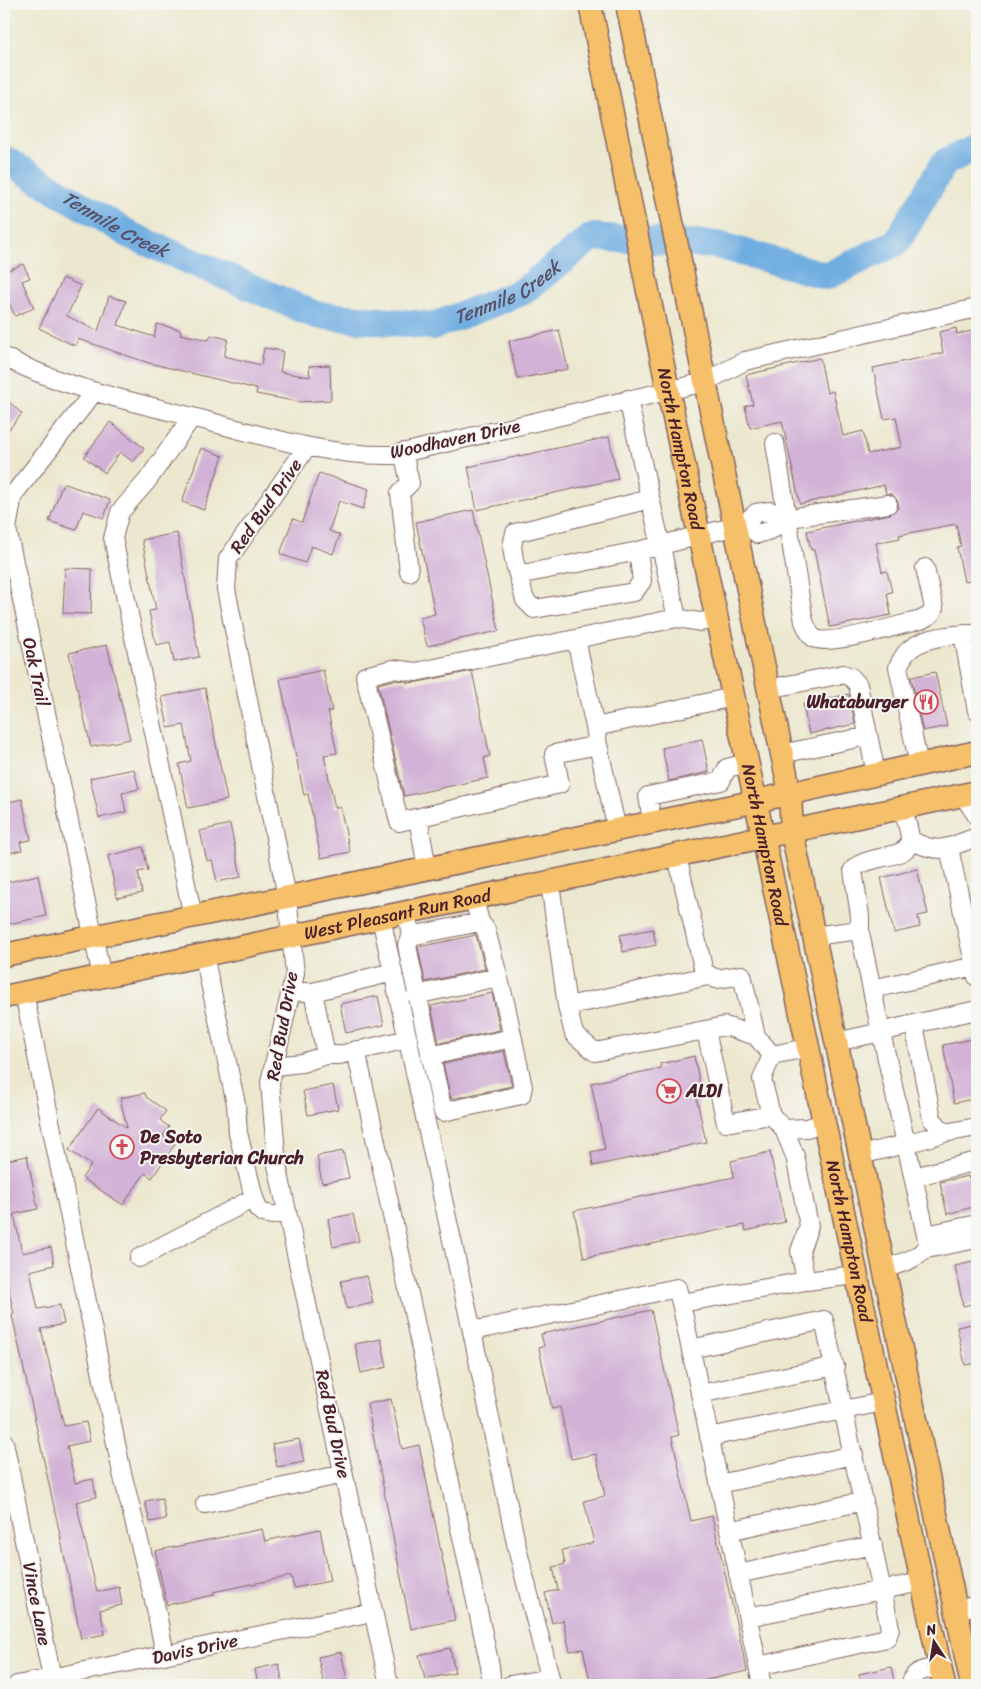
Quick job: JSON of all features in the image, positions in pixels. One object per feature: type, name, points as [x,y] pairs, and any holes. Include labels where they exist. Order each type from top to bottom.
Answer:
[{"type":"main road","name":"North Hampton Road","points":[[590,4],[668,390],[762,838],[942,1676]]},
{"type":"main road","name":"North Hampton Road","points":[[627,4],[705,382],[739,525],[768,689],[790,793],[792,832],[884,1269],[967,1608],[972,1685]]},
{"type":"main road","points":[[4,956],[617,830],[977,752]]},
{"type":"main road","name":"West Pleasant Run Road","points":[[14,995],[970,793]]},
{"type":"main road","points":[[807,1048],[836,1042]]},
{"type":"main road","points":[[856,1275],[884,1269]]},
{"type":"street","name":"Woodhaven Drive","points":[[4,358],[31,371],[94,392],[308,447],[367,456],[403,452],[705,382],[745,361],[977,308]]},
{"type":"street","name":"Oak Trail","points":[[94,392],[13,495],[7,529],[102,977]]},
{"type":"street","points":[[628,399],[677,618]]},
{"type":"street","points":[[192,417],[146,481],[120,512],[113,538],[193,917]]},
{"type":"street","points":[[775,443],[783,520],[804,622],[814,638],[821,641],[839,640],[921,620],[930,615],[934,608],[925,568]]},
{"type":"street","name":"Red Bud Drive","points":[[308,447],[228,559],[226,589],[287,897],[295,973],[270,1082],[276,1147],[287,1212],[389,1685]]},
{"type":"street","points":[[403,452],[410,483],[400,493],[409,572]]},
{"type":"street","points":[[638,551],[642,581],[634,592],[534,609],[524,600],[512,546],[515,533],[650,499]]},
{"type":"street","points":[[518,575],[638,551],[739,525],[756,513],[770,511],[783,520],[888,504]]},
{"type":"street","points":[[598,745],[554,754],[560,784],[399,822],[366,676],[393,669],[416,672],[677,618],[700,622],[717,619]]},
{"type":"street","points":[[919,765],[898,667],[906,652],[923,642],[970,634],[977,711]]},
{"type":"street","points":[[576,639],[617,830]]},
{"type":"street","points":[[768,689],[843,674],[851,677],[858,685],[876,774]]},
{"type":"street","points":[[595,727],[733,697]]},
{"type":"street","points":[[782,754],[868,736]]},
{"type":"street","points":[[652,822],[648,796],[721,781],[727,768],[747,763]]},
{"type":"street","points":[[970,793],[977,816]]},
{"type":"street","points":[[903,808],[910,840],[907,848],[899,853],[857,864],[853,870],[860,916],[860,933],[914,1177],[926,1242]]},
{"type":"street","points":[[418,818],[427,868]]},
{"type":"street","points":[[910,840],[928,849],[949,848],[977,837]]},
{"type":"street","points":[[872,989],[976,972],[949,848]]},
{"type":"street","points":[[677,856],[704,972],[716,979],[742,975],[756,1036],[772,1055]]},
{"type":"street","points":[[550,883],[568,1006],[574,1034],[595,1052],[724,1026],[756,1036]]},
{"type":"street","points":[[425,1119],[443,1112],[521,1095],[523,1087],[486,930],[480,922],[474,899]]},
{"type":"street","points":[[406,913],[411,936],[407,945],[416,994],[443,1112]]},
{"type":"street","points":[[381,918],[472,1331],[517,1548],[551,1681],[510,1685]]},
{"type":"street","points":[[411,936],[480,922]]},
{"type":"street","points":[[814,936],[852,930],[860,933]]},
{"type":"street","points":[[204,955],[236,1104],[238,1134],[254,1198],[258,1209],[263,1214],[272,1215],[287,1212]]},
{"type":"street","points":[[291,991],[313,992],[393,972]]},
{"type":"street","points":[[568,1006],[708,976]]},
{"type":"street","points":[[416,994],[498,977]]},
{"type":"street","points":[[313,992],[326,1055]]},
{"type":"street","points":[[14,995],[122,1473],[155,1604],[165,1655]]},
{"type":"street","points":[[836,1042],[977,1010]]},
{"type":"street","points":[[914,1024],[932,1119],[944,1133]]},
{"type":"street","points":[[706,1030],[726,1123],[771,1115]]},
{"type":"street","points":[[430,1056],[512,1038]]},
{"type":"street","points":[[274,1066],[302,1063],[326,1055],[408,1039]]},
{"type":"street","points":[[772,1055],[807,1048]]},
{"type":"street","points":[[356,1050],[490,1666],[491,1685]]},
{"type":"street","points":[[772,1055],[762,1079],[771,1115],[784,1129],[795,1156],[809,1226],[800,1251],[806,1281]]},
{"type":"street","points":[[784,1129],[807,1128],[823,1123]]},
{"type":"street","points":[[860,1155],[944,1133],[977,1127]]},
{"type":"street","points":[[914,1177],[977,1161]]},
{"type":"street","points":[[914,1177],[930,1181],[977,1171]]},
{"type":"street","points":[[139,1258],[254,1198]]},
{"type":"street","points":[[884,1269],[915,1257],[926,1242],[977,1224]]},
{"type":"street","points":[[926,1242],[977,1239]]},
{"type":"street","points":[[681,1303],[806,1281],[856,1275]]},
{"type":"street","points":[[472,1331],[677,1288],[762,1685]]},
{"type":"street","points":[[691,1349],[824,1320],[845,1410],[890,1628],[887,1638],[758,1666]]},
{"type":"street","points":[[700,1394],[835,1366]]},
{"type":"street","points":[[709,1437],[883,1402]]},
{"type":"street","name":"Vince Lane","points":[[4,1442],[52,1678]]},
{"type":"street","points":[[719,1484],[854,1455]]},
{"type":"street","points":[[205,1504],[344,1474]]},
{"type":"street","points":[[729,1531],[864,1501]]},
{"type":"street","points":[[738,1574],[873,1545]]},
{"type":"street","points":[[748,1617],[921,1582]]},
{"type":"street","name":"Davis Drive","points":[[17,1685],[373,1612]]},
{"type":"street","points":[[911,1685],[912,1678],[917,1672],[942,1676]]},
{"type":"building","points":[[23,264],[30,278],[22,281],[34,308],[15,316],[4,292],[4,272]]},
{"type":"building","points":[[63,278],[81,286],[67,316],[98,331],[109,296],[126,301],[118,325],[154,337],[157,324],[181,330],[180,334],[209,340],[211,335],[228,339],[224,356],[261,365],[264,348],[283,351],[280,372],[310,377],[309,366],[330,365],[331,400],[300,402],[256,394],[257,389],[149,363],[78,339],[75,346],[39,328]]},
{"type":"building","points":[[956,328],[957,334],[977,330],[977,580],[964,582],[957,547],[961,546],[956,524],[899,535],[900,538],[876,543],[882,572],[887,571],[892,592],[887,593],[891,615],[830,627],[814,550],[811,550],[807,531],[890,514],[898,508],[898,502],[892,494],[886,494],[884,485],[800,504],[782,421],[750,428],[745,406],[753,404],[746,375],[820,358],[827,393],[833,391],[843,436],[863,431],[868,454],[902,447],[896,417],[884,419],[873,368],[943,353],[939,332]]},
{"type":"building","points":[[559,330],[568,369],[517,379],[509,341]]},
{"type":"building","points":[[4,397],[22,414],[4,435]]},
{"type":"building","points":[[110,422],[144,448],[133,462],[120,452],[105,473],[84,457]]},
{"type":"building","points":[[609,437],[618,479],[477,510],[468,467]]},
{"type":"building","points":[[201,448],[223,456],[204,510],[182,502]]},
{"type":"building","points":[[319,473],[369,489],[363,509],[339,501],[329,531],[340,535],[333,554],[311,546],[305,563],[280,554],[293,519],[302,522]]},
{"type":"building","points":[[63,483],[110,500],[104,518],[83,511],[76,530],[49,521]]},
{"type":"building","points":[[473,510],[499,631],[427,646],[420,618],[435,614],[416,522]]},
{"type":"building","points":[[177,533],[199,657],[174,662],[170,642],[156,645],[149,611],[156,610],[142,540]]},
{"type":"building","points":[[65,568],[92,569],[91,614],[63,613]]},
{"type":"building","points":[[107,645],[130,739],[91,747],[69,653]]},
{"type":"building","points":[[323,670],[332,711],[328,711],[337,753],[324,755],[335,808],[340,806],[350,852],[321,858],[308,794],[304,795],[280,679]]},
{"type":"building","points":[[472,671],[490,756],[484,758],[488,778],[404,796],[378,684],[394,680],[407,681],[407,683],[418,682]]},
{"type":"building","name":"Whataburger","points":[[935,672],[947,726],[923,731],[911,677]]},
{"type":"building","points":[[205,688],[227,800],[188,808],[179,764],[191,761],[184,725],[168,728],[162,697]]},
{"type":"building","points":[[849,694],[855,724],[809,734],[803,704]]},
{"type":"building","points":[[702,739],[709,772],[669,781],[662,748]]},
{"type":"building","points":[[134,769],[139,789],[122,793],[126,812],[99,818],[90,778]]},
{"type":"building","points":[[22,799],[31,840],[20,842],[22,850],[4,854],[4,803]]},
{"type":"building","points":[[230,824],[241,877],[217,882],[212,860],[207,861],[200,831]]},
{"type":"building","points":[[143,847],[148,870],[138,872],[142,893],[117,898],[108,856]]},
{"type":"building","points":[[917,869],[928,914],[918,916],[920,927],[894,933],[881,878]]},
{"type":"building","points":[[38,875],[46,916],[4,925],[4,883]]},
{"type":"building","points":[[653,929],[656,945],[623,952],[620,935]]},
{"type":"building","points":[[476,935],[485,969],[425,982],[418,947]]},
{"type":"building","points":[[492,993],[500,1030],[439,1043],[431,1006]]},
{"type":"building","points":[[378,996],[384,1025],[346,1033],[340,1004]]},
{"type":"building","points":[[977,1038],[977,1098],[954,1103],[943,1045]]},
{"type":"building","points":[[504,1051],[512,1086],[451,1099],[443,1064]]},
{"type":"building","points":[[694,1056],[701,1090],[695,1091],[706,1142],[593,1166],[591,1152],[605,1149],[591,1083],[661,1068],[660,1064]]},
{"type":"building","points":[[333,1085],[338,1109],[308,1115],[303,1091]]},
{"type":"building","name":"De Soto Presbyterian Church","points":[[145,1093],[146,1097],[166,1111],[160,1120],[169,1127],[163,1136],[175,1144],[152,1178],[145,1173],[123,1205],[82,1178],[91,1165],[69,1150],[98,1108],[127,1128],[120,1098]]},
{"type":"building","points":[[343,1151],[349,1178],[322,1183],[317,1156]]},
{"type":"building","points":[[770,1152],[785,1222],[746,1231],[744,1225],[584,1258],[574,1211],[734,1177],[731,1161]]},
{"type":"building","points":[[27,1156],[38,1209],[14,1214],[22,1253],[51,1247],[54,1265],[30,1271],[38,1309],[60,1305],[64,1324],[41,1329],[64,1426],[86,1422],[90,1441],[67,1446],[75,1483],[93,1479],[96,1497],[76,1502],[97,1592],[119,1587],[122,1605],[100,1610],[105,1634],[81,1639],[12,1315],[14,1314],[4,1266],[4,1161]]},
{"type":"building","points":[[968,1176],[969,1179],[977,1177],[977,1206],[947,1214],[940,1182]]},
{"type":"building","points":[[353,1214],[359,1241],[333,1247],[328,1219]]},
{"type":"building","points":[[977,1261],[977,1303],[963,1306],[955,1266]]},
{"type":"building","points":[[367,1276],[373,1303],[347,1309],[341,1281]]},
{"type":"building","points":[[651,1310],[679,1435],[672,1437],[691,1521],[712,1516],[747,1671],[684,1685],[591,1685],[583,1649],[570,1651],[563,1620],[552,1623],[545,1593],[558,1590],[553,1567],[565,1564],[562,1550],[594,1543],[584,1501],[605,1496],[596,1454],[571,1459],[560,1407],[552,1409],[539,1348],[544,1346],[541,1334]]},
{"type":"building","points":[[977,1323],[977,1363],[965,1365],[957,1327]]},
{"type":"building","points":[[381,1339],[387,1367],[361,1373],[355,1344]]},
{"type":"building","points":[[391,1399],[402,1449],[419,1445],[455,1620],[411,1629],[367,1404]]},
{"type":"building","points":[[299,1439],[304,1462],[277,1467],[272,1444]]},
{"type":"building","points":[[162,1498],[166,1519],[150,1522],[145,1501]]},
{"type":"building","points":[[262,1529],[265,1541],[320,1529],[330,1581],[294,1588],[291,1576],[213,1592],[214,1595],[167,1605],[155,1551]]},
{"type":"building","points":[[450,1648],[455,1673],[425,1679],[419,1655]]},
{"type":"building","points":[[341,1652],[347,1680],[324,1685],[318,1657]]},
{"type":"building","points":[[279,1664],[283,1685],[258,1685],[255,1669]]},
{"type":"building","points":[[891,1667],[895,1685],[862,1685],[859,1674]]},
{"type":"waterway","name":"Tenmile Creek","points":[[4,159],[132,236],[316,315],[433,326],[522,292],[592,237],[718,245],[827,276],[897,242],[944,163],[977,146]]},
{"type":"place","name":"Whataburger","points":[[926,702]]},
{"type":"place","name":"ALDI","points":[[669,1091]]},
{"type":"place","name":"De Soto Presbyterian Church","points":[[122,1147]]}]
